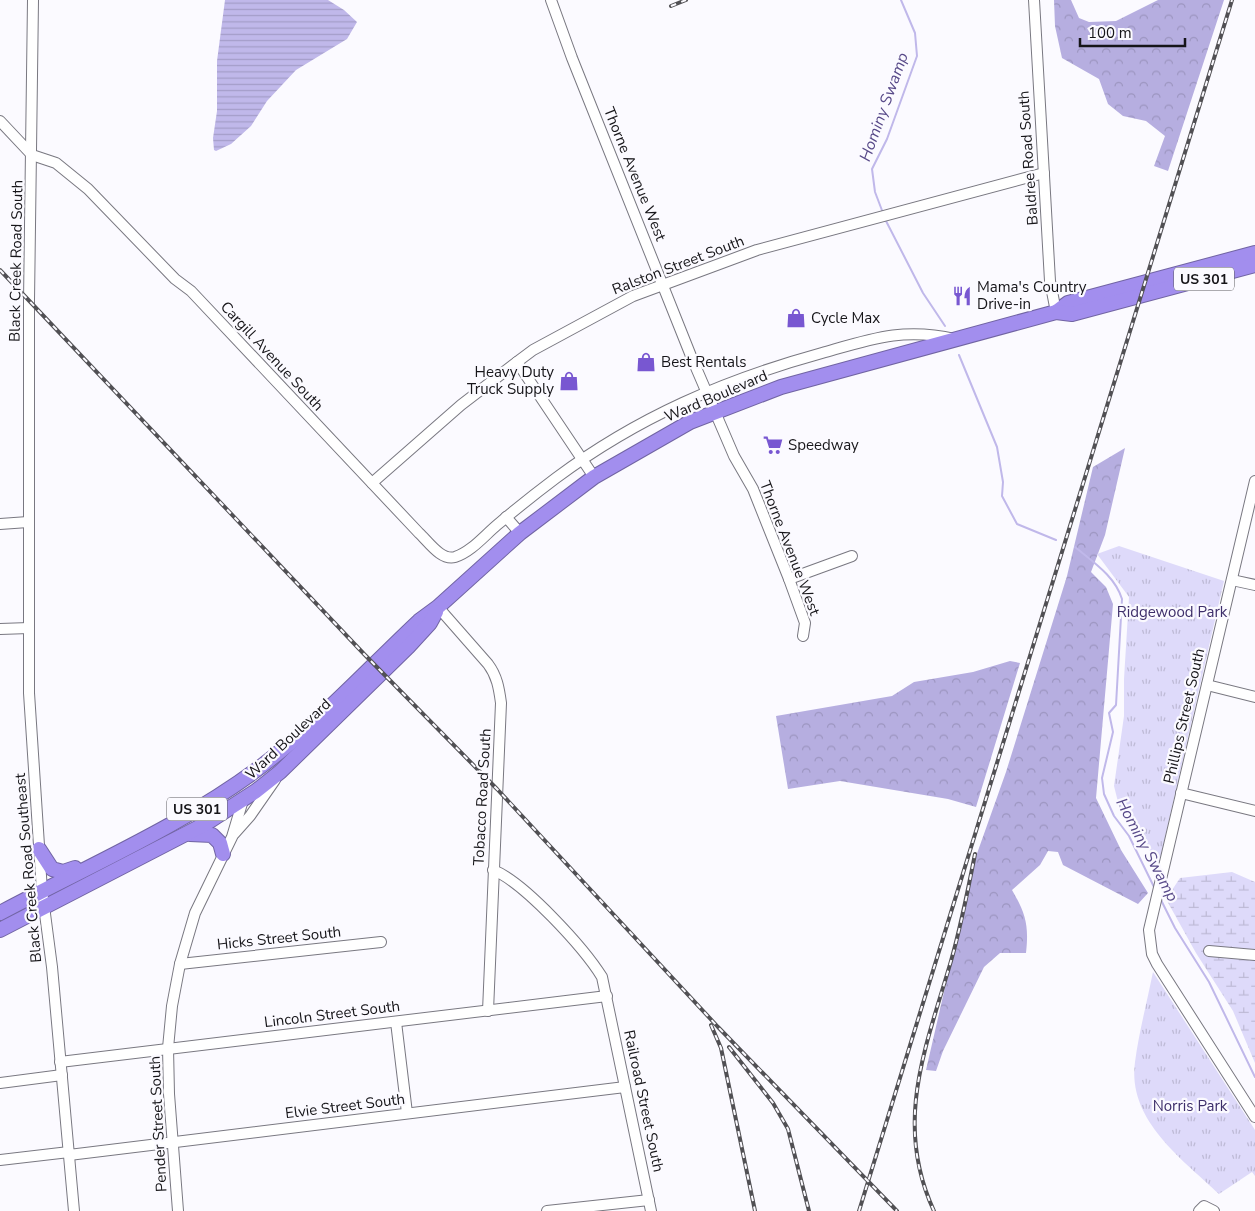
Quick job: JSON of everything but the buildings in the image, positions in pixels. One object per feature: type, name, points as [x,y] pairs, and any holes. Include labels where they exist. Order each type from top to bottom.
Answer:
[{"type":"highway","name":"Ward Boulevard","points":[[0,930],[94,863],[181,817],[255,770],[300,734],[419,621],[438,607],[520,534],[594,477],[651,443],[715,412],[790,384],[1056,312],[1068,303],[1255,253]]},
{"type":"highway","name":"Ward Boulevard","points":[[1056,312],[1072,314],[1255,265]]},
{"type":"highway","name":"Ward Boulevard","points":[[0,913],[43,900],[187,834],[244,800],[280,772],[408,647],[430,623],[438,607]]},
{"type":"highway","points":[[244,800],[255,770]]},
{"type":"highway","points":[[0,924],[140,847],[181,817]]},
{"type":"highway","points":[[187,834],[212,835],[220,843],[223,854]]},
{"type":"highway","points":[[39,849],[48,865],[58,872],[69,871],[84,863],[94,863]]},
{"type":"street","name":"Black Creek Road South","points":[[28,522],[33,0]]},
{"type":"street","name":"Thorne Avenue West","points":[[551,0],[572,58],[706,391],[734,456],[753,489],[789,579],[805,623],[803,636]]},
{"type":"street","name":"Baldree Road South","points":[[1034,0],[1050,281],[1056,312]]},
{"type":"street","name":"Cargill Avenue South","points":[[0,121],[32,155],[56,163],[88,189],[175,279],[191,291],[440,553],[453,558],[465,552],[506,517]]},
{"type":"street","name":"Ralston Street South","points":[[372,483],[461,405],[516,362],[590,318],[633,296],[757,250],[870,218],[1044,173]]},
{"type":"street","points":[[520,534],[506,517],[582,459],[644,422],[706,391],[785,363],[884,336],[911,333],[936,334],[956,339]]},
{"type":"street","points":[[516,362],[594,477]]},
{"type":"street","name":"Phillips Street South","points":[[1255,481],[1152,914],[1150,943],[1154,958],[1255,1117]]},
{"type":"street","points":[[0,524],[28,522]]},
{"type":"street","name":"Black Creek Road Southeast","points":[[28,522],[29,693],[39,849],[74,1211]]},
{"type":"street","points":[[789,579],[852,556]]},
{"type":"street","points":[[1232,580],[1255,585]]},
{"type":"street","name":"Tobacco Road South","points":[[438,607],[494,672],[499,687],[501,703],[488,1011]]},
{"type":"street","points":[[0,630],[29,628]]},
{"type":"street","points":[[1207,685],[1255,696]]},
{"type":"street","name":"Pender Street South","points":[[232,837],[250,816],[280,772]]},
{"type":"street","points":[[1181,793],[1255,811]]},
{"type":"street","name":"Pender Street South","points":[[178,1211],[172,1142],[168,1048],[172,1006],[180,964],[195,913],[232,837],[244,800]]},
{"type":"street","name":"Railroad Street South","points":[[493,870],[515,882],[583,950],[602,978],[651,1211]]},
{"type":"street","name":"Hicks Street South","points":[[180,964],[381,942]]},
{"type":"street","points":[[1209,951],[1255,955]]},
{"type":"street","name":"Lincoln Street South","points":[[60,1062],[607,996]]},
{"type":"street","points":[[396,1022],[407,1113]]},
{"type":"street","points":[[0,1082],[62,1075]]},
{"type":"street","name":"Elvie Street South","points":[[0,1160],[172,1142],[625,1087]]},
{"type":"street","points":[[547,1211],[650,1200]]},
{"type":"street","points":[[1202,1208],[1214,1211]]},
{"type":"green space","points":[[1054,0],[1071,0],[1079,18],[1089,22],[1116,21],[1158,0],[1224,0],[1168,171],[1154,166],[1165,136],[1146,121],[1123,116],[1108,104],[1099,79],[1062,58],[1055,26]]},
{"type":"green space","points":[[1125,448],[1105,535],[1091,572],[1106,587],[1113,604],[1096,798],[1121,850],[1148,893],[1138,904],[1063,865],[1058,852],[1048,851],[1040,865],[1012,890],[1021,906],[1027,928],[1026,953],[1000,953],[984,967],[943,1051],[936,1071],[926,1070],[974,862],[1006,772],[1067,576],[1093,467]]},
{"type":"green space","name":"Ridgewood Park","points":[[1119,546],[1224,581],[1159,863],[1120,810],[1114,786],[1124,716],[1124,679],[1129,597],[1097,554]]},
{"type":"green space","points":[[1010,661],[1020,663],[976,807],[948,799],[840,781],[788,789],[776,716],[892,696],[914,682],[973,672]]},
{"type":"green space","points":[[1232,872],[1255,882],[1255,1063],[1233,1011],[1196,953],[1166,899],[1180,878]]},
{"type":"green space","name":"Norris Park","points":[[1153,972],[1255,1130],[1255,1176],[1252,1172],[1219,1194],[1160,1137],[1148,1120],[1140,1102],[1135,1083],[1135,1062]]},
{"type":"shaded area","points":[[225,0],[328,0],[344,10],[357,22],[347,39],[296,70],[267,101],[251,126],[231,144],[216,151],[214,150],[213,138],[217,111],[217,61]]},
{"type":"waterway","name":"Hominy Swamp","points":[[883,213],[875,192],[872,169],[887,139],[917,56],[915,33],[901,0]]},
{"type":"waterway","name":"Hominy Swamp","points":[[885,219],[923,293],[945,326]]},
{"type":"waterway","name":"Hominy Swamp","points":[[959,355],[997,447],[1003,482],[1002,496],[1017,524],[1056,540]]},
{"type":"waterway","name":"Hominy Swamp","points":[[1075,547],[1109,576],[1122,599],[1116,705],[1109,713],[1113,732],[1102,778],[1104,794],[1114,816],[1129,836],[1154,887]]},
{"type":"waterway","name":"Hominy Swamp","points":[[1160,898],[1175,928],[1209,982],[1255,1077]]},
{"type":"railway","points":[[671,6],[686,0]]},
{"type":"railway","points":[[859,1211],[1232,0]]},
{"type":"railway","points":[[0,270],[364,654],[497,789],[718,1027],[897,1211]]},
{"type":"railway","points":[[934,1211],[922,1179],[916,1147],[915,1116],[918,1085],[932,1024],[958,935],[975,854]]},
{"type":"railway","points":[[711,1025],[721,1048],[755,1211]]},
{"type":"railway","points":[[729,1047],[773,1103],[788,1129],[809,1211]]},
{"type":"place","name":"Mama's Country Drive-in","points":[[962,296]]},
{"type":"place","name":"Cycle Max","points":[[796,318]]},
{"type":"place","name":"Best Rentals","points":[[646,362]]},
{"type":"place","name":"Heavy Duty Truck Supply","points":[[569,381]]},
{"type":"place","name":"Speedway","points":[[773,445]]}]
